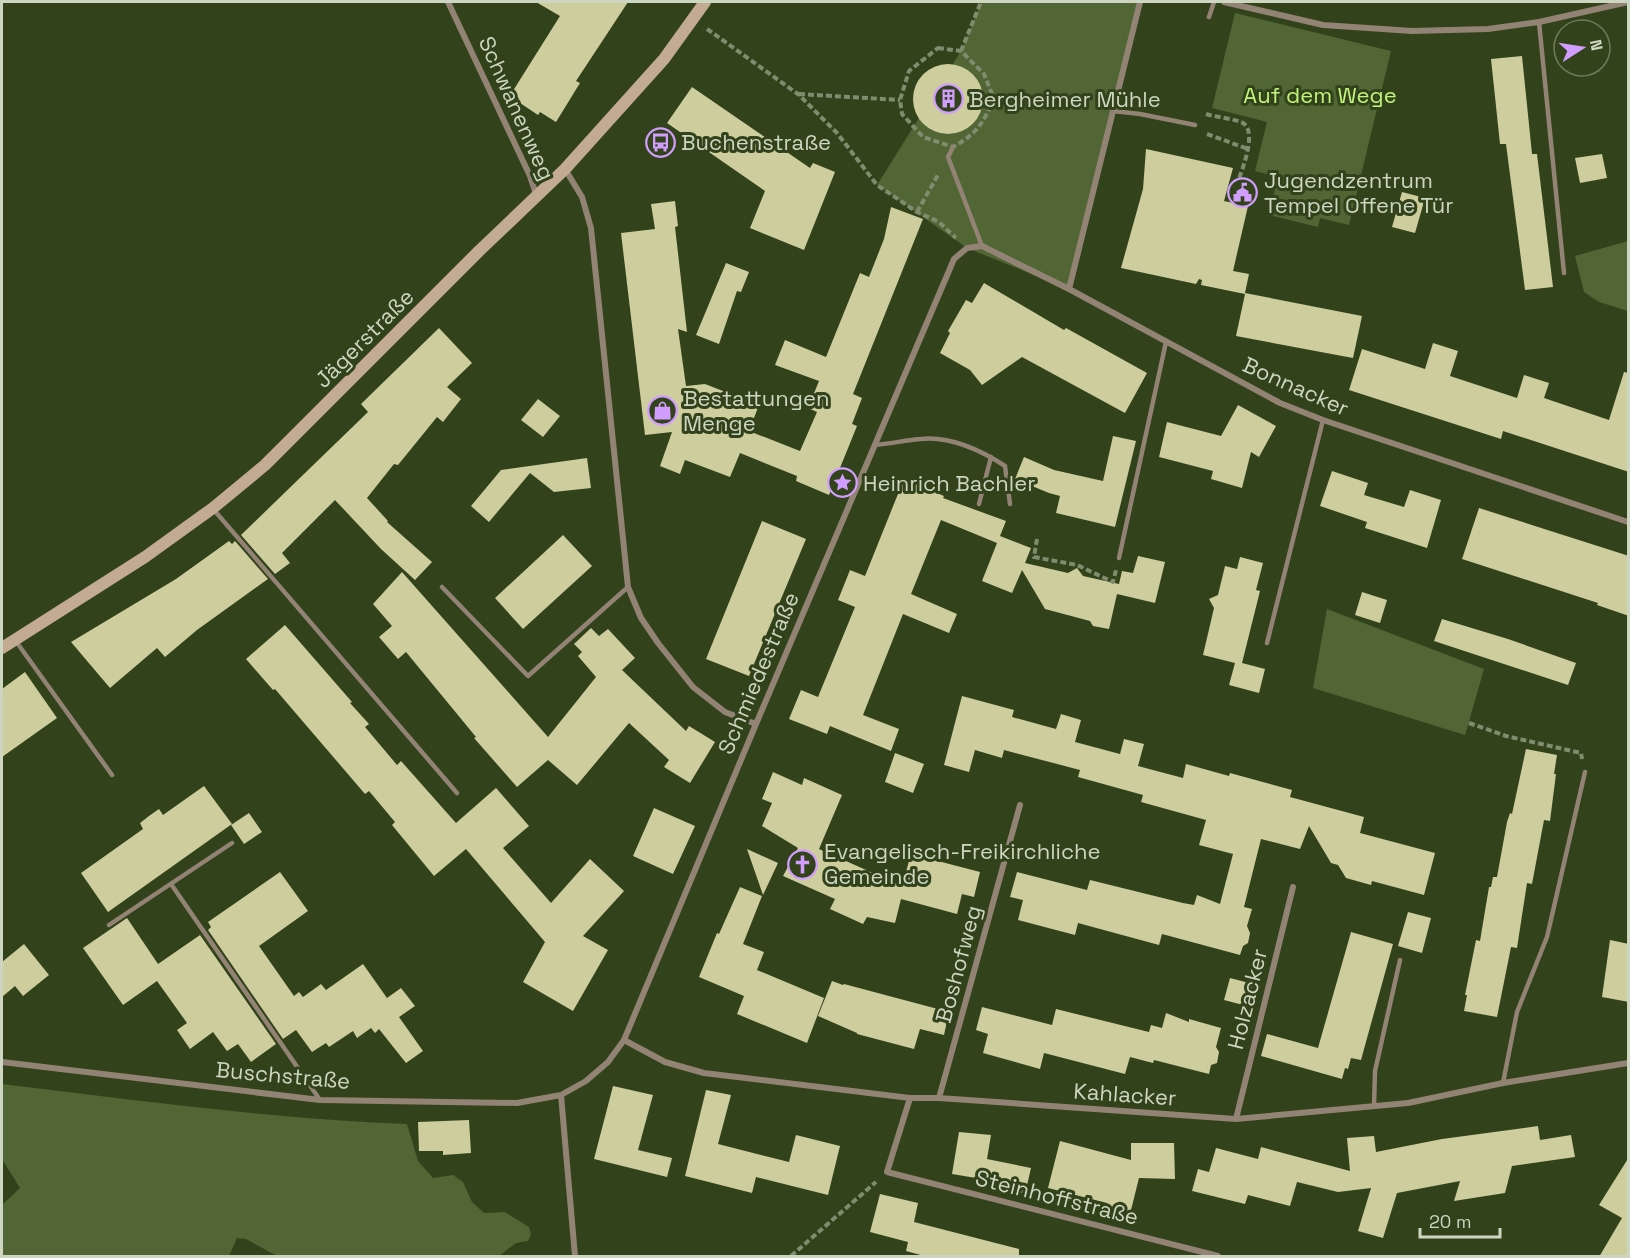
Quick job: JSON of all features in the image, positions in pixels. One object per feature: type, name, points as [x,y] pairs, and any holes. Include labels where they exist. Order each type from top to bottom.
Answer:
[{"type":"street","name":"Schwanenweg","points":[[448,2],[530,176],[537,197]]},
{"type":"street","name":"Jägerstraße","points":[[2,648],[145,557],[213,508],[265,465],[479,251],[566,169],[664,59],[705,2]]},
{"type":"street","points":[[1070,289],[1140,2]]},
{"type":"street","points":[[1224,2],[1323,25],[1412,31],[1488,29],[1539,22],[1628,2]]},
{"type":"street","points":[[566,169],[582,197],[591,228],[628,586],[641,618],[693,687],[725,712],[756,724]]},
{"type":"street","points":[[967,248],[982,246]]},
{"type":"street","name":"Bonnacker","points":[[982,246],[1070,289],[1280,403],[1323,420],[1629,522]]},
{"type":"street","name":"Schmiedestraße","points":[[561,1095],[586,1081],[608,1062],[624,1040],[954,259],[967,248]]},
{"type":"street","name":"Boshofweg","points":[[939,1098],[1020,805]]},
{"type":"street","name":"Holzacker","points":[[1236,1119],[1293,887]]},
{"type":"street","name":"Kahlacker","points":[[624,1040],[665,1062],[704,1073],[910,1098],[939,1098],[1236,1119],[1408,1103],[1503,1083],[1629,1063]]},
{"type":"street","name":"Buschstraße","points":[[2,1062],[320,1100],[518,1103],[561,1095]]},
{"type":"street","points":[[561,1095],[575,1257]]},
{"type":"street","points":[[887,1172],[910,1098]]},
{"type":"street","name":"Steinhoffstraße","points":[[887,1172],[1218,1257]]},
{"type":"lane","points":[[1209,17],[1214,2]]},
{"type":"lane","points":[[1539,22],[1564,273]]},
{"type":"lane","points":[[1113,111],[1195,125]]},
{"type":"lane","points":[[953,147],[948,156],[982,246]]},
{"type":"lane","points":[[1119,558],[1166,342]]},
{"type":"lane","points":[[1267,643],[1323,420]]},
{"type":"lane","points":[[874,445],[922,439],[944,440],[991,457],[1005,466],[1010,504]]},
{"type":"lane","points":[[979,504],[991,457]]},
{"type":"lane","points":[[213,508],[457,793]]},
{"type":"lane","points":[[442,587],[528,676],[628,586]]},
{"type":"lane","points":[[15,640],[112,775]]},
{"type":"lane","points":[[1503,1083],[1517,1012],[1547,937],[1585,772]]},
{"type":"lane","points":[[109,925],[232,843]]},
{"type":"lane","points":[[171,884],[320,1100]]},
{"type":"lane","points":[[1374,1106],[1375,1071],[1400,960]]},
{"type":"path","points":[[961,51],[981,2]]},
{"type":"path","points":[[692,19],[798,94],[837,133],[877,185],[917,212],[939,222],[967,248]]},
{"type":"path","points":[[938,48],[961,51],[984,74],[994,99],[973,136],[953,147],[923,137],[902,114],[900,99],[909,71],[938,48]]},
{"type":"path","points":[[798,94],[838,98],[900,99]]},
{"type":"path","points":[[1234,191],[1248,156],[1248,149],[1248,129],[1244,123],[1201,113],[1195,125],[1206,134],[1248,149]]},
{"type":"path","points":[[917,212],[948,156]]},
{"type":"path","points":[[1037,539],[1034,557],[1077,566],[1113,582],[1119,558]]},
{"type":"path","points":[[1469,723],[1506,736],[1581,753],[1585,772]]},
{"type":"path","points":[[791,1257],[887,1172]]},
{"type":"green space","points":[[981,2],[1140,2],[1069,289],[967,248],[877,185],[961,51]]},
{"type":"green space","name":"Auf dem Wege","points":[[1235,13],[1391,51],[1349,225],[1320,218],[1318,227],[1269,215],[1278,177],[1255,171],[1267,122],[1212,108]]},
{"type":"green space","points":[[1628,241],[1628,311],[1599,302],[1584,292],[1575,256]]},
{"type":"green space","points":[[1327,609],[1484,669],[1465,735],[1313,688]]},
{"type":"green space","points":[[2,1084],[254,1113],[407,1124],[418,1161],[433,1178],[453,1175],[463,1182],[472,1202],[484,1213],[505,1212],[529,1227],[531,1234],[528,1241],[516,1243],[499,1256],[277,1256],[246,1239],[237,1238],[229,1256],[2,1256],[2,1205],[20,1188],[2,1159]]},
{"type":"building","points":[[536,2],[628,2],[576,81],[580,83],[556,122],[540,112],[538,115],[517,101],[519,98],[511,94],[560,16]]},
{"type":"building","points":[[1522,56],[1532,154],[1537,154],[1553,287],[1525,290],[1506,144],[1500,144],[1491,59]]},
{"type":"building","name":"Bergheimer Mühle","points":[[948,64],[961,67],[973,74],[980,86],[983,99],[980,112],[973,124],[961,131],[948,134],[935,131],[923,124],[916,112],[913,99],[916,86],[923,74],[935,67]]},
{"type":"building","points":[[692,87],[810,168],[813,163],[835,172],[804,250],[750,228],[765,191],[667,123]]},
{"type":"building","points":[[1146,149],[1233,168],[1224,201],[1248,206],[1233,271],[1249,274],[1245,293],[1362,316],[1353,358],[1236,336],[1245,294],[1201,285],[1202,280],[1199,279],[1196,284],[1121,268],[1143,189]]},
{"type":"building","points":[[1602,154],[1607,178],[1580,183],[1575,158]]},
{"type":"building","points":[[1402,192],[1425,198],[1415,233],[1392,227]]},
{"type":"building","points":[[675,201],[678,226],[675,227],[687,332],[678,329],[686,386],[705,384],[759,405],[749,431],[800,451],[817,412],[808,408],[819,381],[775,365],[785,340],[826,357],[860,273],[869,277],[884,239],[891,207],[923,219],[853,394],[862,398],[852,424],[857,426],[829,495],[796,481],[797,476],[740,453],[730,477],[685,460],[680,474],[660,466],[672,432],[645,435],[621,233],[655,229],[651,204]]},
{"type":"building","points":[[726,263],[749,272],[741,292],[737,291],[719,344],[696,335]]},
{"type":"building","points":[[984,283],[1064,330],[1066,328],[1147,373],[1125,413],[1022,357],[982,385],[970,370],[940,353],[950,333],[948,331],[966,300],[972,303]]},
{"type":"building","points":[[439,328],[472,363],[447,387],[461,399],[443,422],[437,417],[398,465],[394,464],[367,498],[387,522],[432,562],[415,580],[381,549],[335,500],[282,553],[290,563],[275,574],[241,535],[368,412],[361,404]]},
{"type":"building","points":[[1433,343],[1458,351],[1450,376],[1517,398],[1524,375],[1549,383],[1544,398],[1609,420],[1624,372],[1629,373],[1629,472],[1503,431],[1501,439],[1349,390],[1362,349],[1425,369]]},
{"type":"building","points":[[538,399],[560,416],[543,437],[521,420]]},
{"type":"building","points":[[1238,405],[1276,426],[1259,457],[1251,452],[1242,488],[1211,479],[1213,471],[1159,457],[1167,422],[1221,436]]},
{"type":"building","points":[[1113,436],[1136,441],[1115,527],[1056,513],[1060,496],[1015,479],[1024,457],[1054,470],[1103,481]]},
{"type":"building","points":[[587,458],[591,488],[554,492],[530,473],[489,522],[471,506],[501,470]]},
{"type":"building","points":[[1332,471],[1368,483],[1364,495],[1404,507],[1410,490],[1441,500],[1427,548],[1365,528],[1367,522],[1320,506]]},
{"type":"building","points":[[904,479],[944,496],[943,498],[1006,521],[1000,536],[1031,548],[1025,563],[1068,573],[1077,568],[1083,576],[1119,584],[1122,571],[1133,573],[1138,556],[1165,562],[1155,603],[1117,594],[1109,629],[1093,626],[1090,621],[1045,609],[1022,570],[1012,593],[982,581],[997,543],[941,520],[911,594],[957,614],[949,633],[903,614],[863,715],[899,729],[891,751],[830,726],[827,734],[789,719],[801,690],[818,697],[855,607],[838,600],[850,570],[865,576]]},
{"type":"building","points":[[1479,508],[1629,556],[1629,616],[1597,605],[1598,603],[1462,559]]},
{"type":"building","points":[[762,521],[806,539],[749,676],[706,659]]},
{"type":"building","points":[[563,535],[592,566],[523,629],[495,598]]},
{"type":"building","points":[[229,541],[232,544],[235,541],[268,579],[197,630],[165,657],[157,648],[110,688],[71,642],[176,579]]},
{"type":"building","points":[[1240,557],[1263,563],[1256,590],[1260,591],[1242,663],[1265,669],[1259,693],[1229,685],[1235,663],[1203,655],[1214,608],[1209,599],[1218,595],[1225,566],[1237,569]]},
{"type":"building","points":[[402,572],[548,737],[596,677],[578,656],[582,652],[574,644],[591,628],[599,636],[608,629],[635,658],[622,670],[686,731],[689,726],[715,742],[690,783],[664,767],[669,760],[629,723],[577,785],[548,760],[517,787],[474,738],[476,737],[406,652],[398,659],[379,637],[392,626],[373,604]]},
{"type":"building","points":[[1362,592],[1387,600],[1380,623],[1355,615]]},
{"type":"building","points":[[1442,619],[1576,663],[1568,685],[1434,641]]},
{"type":"building","points":[[285,625],[352,702],[350,703],[369,724],[365,727],[397,765],[401,761],[456,823],[496,788],[529,826],[503,848],[551,903],[590,859],[624,891],[583,936],[608,950],[573,1011],[523,982],[545,942],[466,849],[434,876],[392,825],[395,822],[369,791],[365,794],[275,689],[273,690],[246,659]]},
{"type":"building","points":[[25,672],[57,718],[2,757],[2,689]]},
{"type":"building","points":[[962,696],[1014,710],[1012,717],[1056,729],[1061,714],[1081,720],[1075,742],[1120,754],[1124,739],[1144,744],[1138,766],[1183,778],[1186,764],[1229,776],[1230,773],[1292,790],[1290,797],[1364,817],[1360,833],[1435,853],[1424,895],[1372,881],[1371,885],[1346,878],[1338,865],[1331,863],[1309,826],[1300,849],[1261,839],[1244,907],[1252,909],[1247,926],[1250,933],[1248,943],[1243,946],[1240,955],[1162,934],[1159,945],[1078,923],[1075,935],[1018,920],[1023,900],[1010,897],[1017,872],[1087,890],[1090,880],[1183,903],[1194,905],[1197,895],[1220,904],[1233,854],[1199,845],[1206,820],[1141,802],[1143,795],[1078,777],[1080,770],[1004,750],[1002,758],[975,750],[969,772],[944,765]]},
{"type":"building","points":[[1526,749],[1557,755],[1554,774],[1556,774],[1550,821],[1544,820],[1532,884],[1527,883],[1517,948],[1511,947],[1497,1017],[1464,1011],[1467,995],[1465,995],[1476,940],[1480,941],[1489,887],[1491,887],[1493,877],[1497,877],[1507,822],[1510,813],[1512,814]]},
{"type":"building","points":[[895,753],[924,764],[913,793],[885,782]]},
{"type":"building","points":[[773,772],[802,785],[804,778],[842,795],[819,849],[902,886],[911,854],[980,872],[974,897],[962,894],[957,914],[901,899],[895,923],[867,917],[863,924],[830,909],[835,899],[783,876],[798,848],[762,826],[772,803],[762,799]]},
{"type":"building","points":[[204,786],[232,824],[108,912],[81,873],[143,829],[140,823],[149,816],[159,809],[163,815]]},
{"type":"building","points":[[654,808],[695,826],[673,874],[633,856]]},
{"type":"building","points":[[249,813],[262,832],[244,844],[231,825]]},
{"type":"building","points":[[747,849],[778,863],[763,895]]},
{"type":"building","points":[[280,872],[308,911],[259,946],[294,996],[299,992],[303,997],[321,984],[326,990],[363,964],[387,998],[401,988],[415,1006],[399,1017],[423,1051],[406,1063],[379,1029],[375,1033],[371,1028],[357,1038],[353,1031],[329,1047],[326,1043],[312,1052],[296,1030],[283,1039],[208,930],[211,927],[208,922]]},
{"type":"building","points":[[740,887],[762,896],[743,944],[764,952],[757,970],[824,998],[807,1043],[737,1014],[744,996],[699,977],[717,933],[719,934]]},
{"type":"building","points":[[1408,912],[1431,918],[1422,953],[1398,946]]},
{"type":"building","points":[[127,918],[158,964],[200,935],[276,1044],[251,1062],[238,1044],[227,1051],[213,1032],[190,1049],[177,1030],[187,1023],[157,981],[123,1005],[83,948]]},
{"type":"building","points":[[1351,932],[1393,944],[1361,1060],[1351,1058],[1342,1079],[1261,1056],[1267,1034],[1318,1048]]},
{"type":"building","points":[[1610,940],[1629,944],[1629,1002],[1602,997]]},
{"type":"building","points":[[24,944],[49,975],[23,996],[15,986],[2,997],[2,962]]},
{"type":"building","points":[[1230,978],[1253,984],[1247,1006],[1224,1000]]},
{"type":"building","points":[[832,981],[949,1012],[944,1035],[920,1029],[914,1049],[857,1034],[818,1016]]},
{"type":"building","points":[[982,1007],[1052,1025],[1056,1009],[1149,1032],[1151,1025],[1162,1028],[1166,1013],[1189,1022],[1189,1019],[1221,1028],[1216,1047],[1219,1052],[1217,1063],[1211,1065],[1209,1074],[1154,1060],[1153,1063],[1130,1057],[1125,1074],[1044,1053],[1040,1069],[983,1053],[988,1034],[976,1030]]},
{"type":"building","points":[[613,1086],[653,1095],[638,1150],[672,1158],[667,1177],[594,1159]]},
{"type":"building","points":[[706,1090],[731,1095],[718,1144],[789,1162],[796,1135],[840,1146],[828,1195],[756,1177],[752,1193],[685,1176]]},
{"type":"building","points":[[469,1120],[471,1153],[443,1155],[443,1151],[419,1151],[418,1122]]},
{"type":"building","points":[[1538,1126],[1540,1140],[1571,1135],[1575,1157],[1512,1166],[1505,1193],[1454,1201],[1460,1181],[1397,1193],[1383,1238],[1358,1231],[1371,1188],[1338,1192],[1297,1182],[1290,1206],[1248,1195],[1245,1204],[1192,1191],[1198,1169],[1209,1172],[1216,1148],[1258,1159],[1261,1147],[1350,1171],[1347,1138],[1374,1136],[1376,1152],[1442,1139]]},
{"type":"building","points":[[959,1132],[991,1135],[987,1159],[1031,1168],[1025,1194],[981,1183],[982,1179],[952,1174]]},
{"type":"building","points":[[1060,1141],[1131,1160],[1131,1143],[1174,1143],[1175,1179],[1139,1178],[1130,1214],[1105,1208],[1107,1203],[1048,1188]]},
{"type":"building","points":[[1629,1157],[1629,1257],[1599,1257],[1622,1218],[1599,1205]]},
{"type":"building","points":[[880,1194],[918,1203],[914,1222],[1019,1249],[1019,1257],[928,1257],[906,1251],[908,1242],[870,1232]]},
{"type":"place","name":"Bergheimer Mühle","points":[[948,99]]},
{"type":"place","name":"Buchenstraße","points":[[660,142]]},
{"type":"place","name":"Jugendzentrum Tempel Offene Tür","points":[[1243,193]]},
{"type":"place","name":"Bestattungen Menge","points":[[662,411]]},
{"type":"place","name":"Heinrich Bachler","points":[[842,483]]},
{"type":"place","name":"Evangelisch-Freikirchliche Gemeinde","points":[[803,864]]}]
